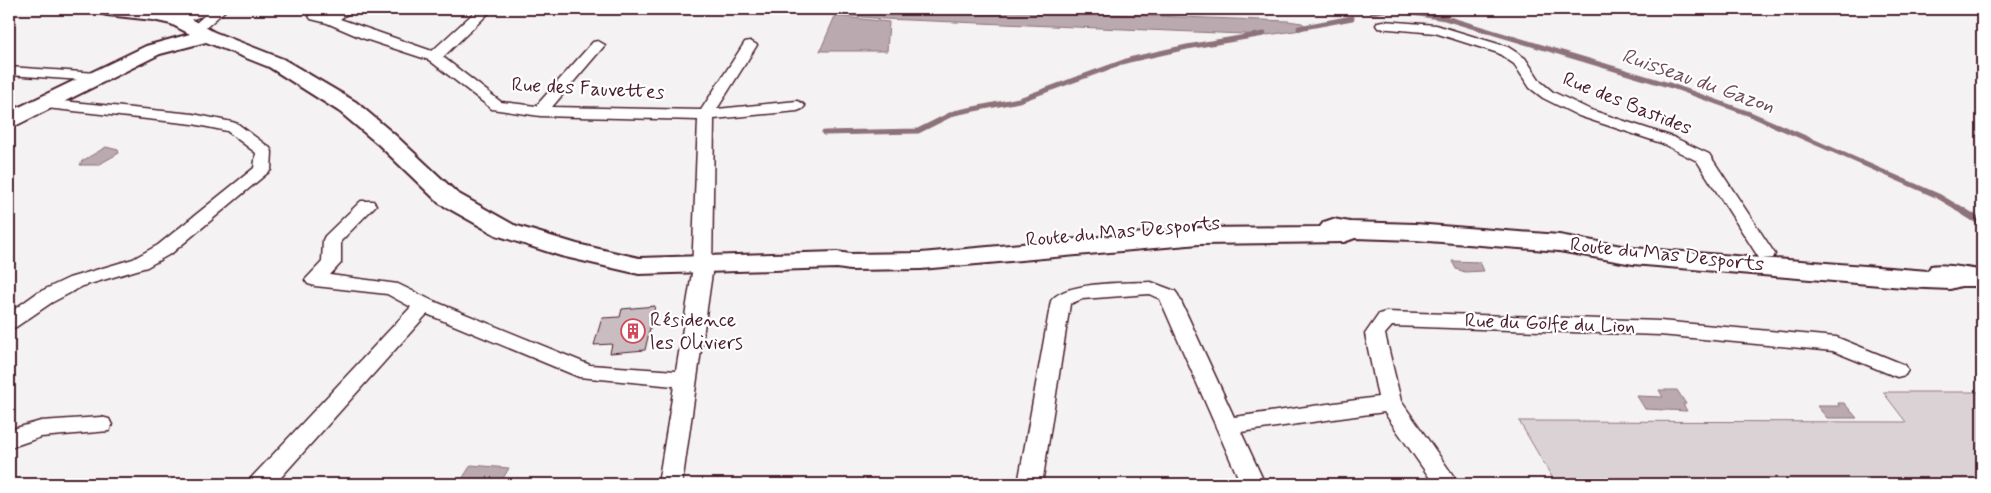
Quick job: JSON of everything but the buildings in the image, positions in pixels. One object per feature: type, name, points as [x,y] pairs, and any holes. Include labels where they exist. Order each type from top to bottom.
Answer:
[{"type":"street","name":"Route du Mas Desports","points":[[107,9],[153,14],[276,62],[348,106],[448,198],[505,230],[570,250],[639,266],[838,260],[894,262],[989,250],[1129,242],[1265,228],[1344,234],[1350,230],[1415,232],[1559,243],[1633,256],[1770,260],[1903,278],[1950,280],[1970,277]]},
{"type":"street","points":[[192,28],[208,9]]},
{"type":"street","points":[[9,120],[153,50],[192,28],[220,9]]},
{"type":"street","points":[[434,57],[486,9]]},
{"type":"street","name":"Rue des Fauvettes","points":[[331,17],[333,21],[367,35],[434,57],[497,106],[540,110],[706,115],[797,106]]},
{"type":"street","name":"Rue des Bastides","points":[[1383,26],[1436,29],[1503,50],[1520,61],[1535,85],[1554,99],[1585,113],[1667,140],[1703,158],[1770,260]]},
{"type":"street","points":[[540,110],[598,45]]},
{"type":"street","points":[[670,484],[687,379],[702,264],[703,169],[706,115],[750,45]]},
{"type":"street","points":[[9,71],[98,77]]},
{"type":"street","points":[[9,84],[74,88]]},
{"type":"street","points":[[9,322],[44,298],[76,282],[140,263],[165,249],[262,170],[264,152],[232,128],[194,119],[42,104]]},
{"type":"street","points":[[367,205],[332,240],[331,263],[315,280],[391,288],[424,305],[587,372],[687,379]]},
{"type":"street","points":[[1030,484],[1062,301],[1079,293],[1151,288],[1168,295],[1253,484]]},
{"type":"street","points":[[261,484],[424,305]]},
{"type":"street","name":"Rue du Golfe du Lion","points":[[1447,484],[1390,403],[1375,334],[1386,319],[1660,328],[1836,344],[1897,370]]},
{"type":"street","points":[[1228,426],[1390,403]]},
{"type":"street","points":[[9,439],[41,429],[101,425]]},
{"type":"shaded area","points":[[813,9],[967,9],[1288,21],[1302,23],[1307,27],[1301,30],[1267,35],[884,19],[832,14]]},
{"type":"shaded area","points":[[835,16],[889,22],[887,51],[820,51]]},
{"type":"shaded area","points":[[106,147],[118,150],[119,153],[98,165],[80,165],[82,161]]},
{"type":"shaded area","points":[[1452,261],[1480,262],[1484,271],[1465,272],[1456,269]]},
{"type":"shaded area","points":[[1659,390],[1677,390],[1686,404],[1683,404],[1687,411],[1645,409],[1637,396],[1663,397]]},
{"type":"shaded area","points":[[1883,392],[1982,392],[1982,484],[1556,484],[1519,421],[1906,422]]},
{"type":"shaded area","points":[[1838,403],[1844,403],[1857,418],[1827,418],[1817,406],[1839,406]]},
{"type":"shaded area","points":[[471,465],[509,468],[501,482],[462,479]]},
{"type":"waterway","points":[[1372,12],[1388,9]]},
{"type":"waterway","name":"Ruisseau du Gazon","points":[[1388,9],[1445,18],[1672,86],[1750,114],[1938,196],[1960,209]]},
{"type":"waterway","points":[[1299,28],[1352,18]]},
{"type":"waterway","points":[[824,133],[918,131],[954,113],[1019,100],[1129,60],[1187,47],[1264,34]]},
{"type":"waterway","name":"Ruisseau du Gazon","points":[[1958,208],[1982,223]]},
{"type":"place","name":"Résidence les Oliviers","points":[[633,331]]}]
